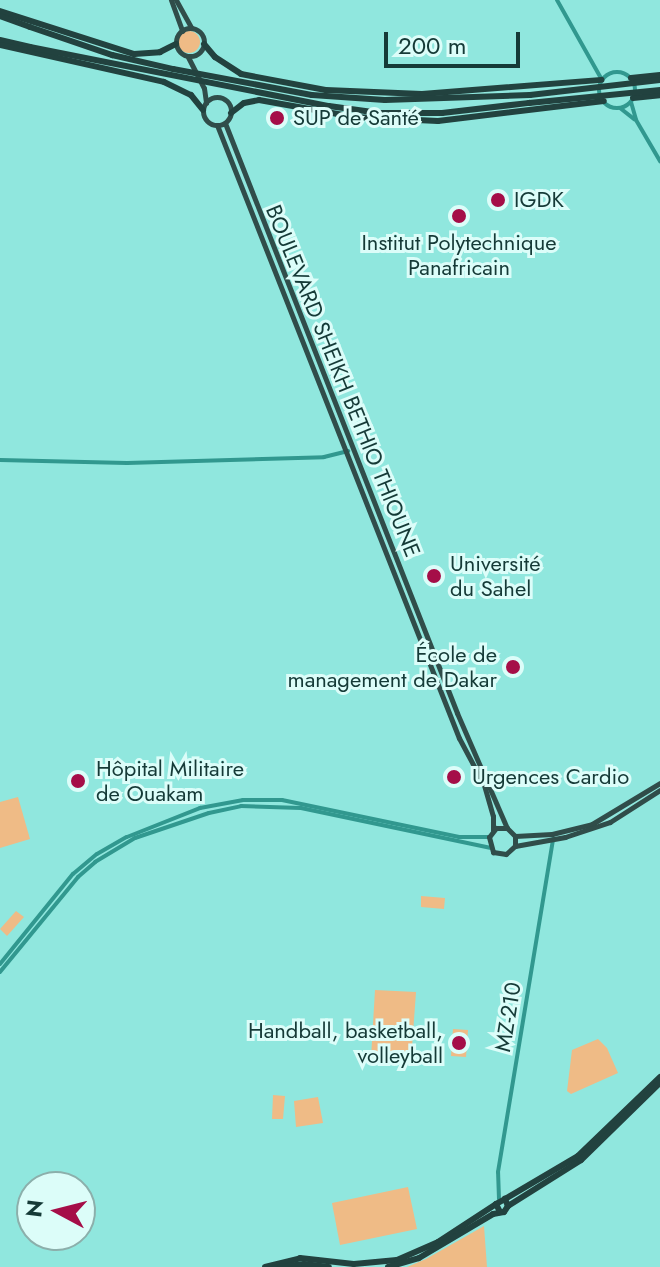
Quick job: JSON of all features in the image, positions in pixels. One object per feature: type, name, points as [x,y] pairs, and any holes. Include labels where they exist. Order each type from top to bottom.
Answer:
[{"type":"highway","points":[[0,13],[30,27],[112,55],[312,95],[385,100],[530,99],[660,92]]},
{"type":"highway","points":[[0,13],[134,54],[160,52],[176,44]]},
{"type":"highway","points":[[0,43],[315,104],[380,113],[477,115]]},
{"type":"highway","points":[[0,43],[164,82],[191,95],[205,107]]},
{"type":"highway","points":[[204,44],[215,57],[241,74],[303,87],[412,94],[601,79]]},
{"type":"highway","points":[[442,113],[660,77]]},
{"type":"highway","points":[[631,78],[660,77]]},
{"type":"highway","points":[[461,98],[496,89]]},
{"type":"highway","points":[[632,99],[660,92]]},
{"type":"highway","points":[[231,113],[244,103],[259,100],[392,120],[438,121],[604,101]]},
{"type":"highway","points":[[265,1267],[300,1258],[354,1264],[397,1260],[438,1242],[578,1156],[660,1077]]},
{"type":"highway","points":[[502,1202],[581,1160],[660,1083]]},
{"type":"highway","points":[[388,1267],[419,1258],[500,1212],[502,1202]]},
{"type":"highway","points":[[280,1267],[304,1264],[329,1267]]},
{"type":"main road","points":[[173,0],[192,28],[201,33],[204,44],[198,54],[198,69],[206,87],[216,98],[226,101],[231,113],[225,123],[217,125],[208,121],[204,88],[188,56],[176,44],[182,31],[173,0]]},
{"type":"main road","points":[[182,31],[192,28]]},
{"type":"main road","points":[[188,56],[198,54]]},
{"type":"main road","points":[[205,107],[216,98]]},
{"type":"main road","name":"BOULEVARD SHEIKH BETHIO THIOUNE","points":[[225,123],[457,713],[507,828]]},
{"type":"main road","name":"BOULEVARD SHEIKH BETHIO THIOUNE","points":[[217,125],[459,738],[484,785],[493,816],[493,830]]},
{"type":"main road","points":[[515,836],[552,834],[592,824],[660,783]]},
{"type":"main road","points":[[515,846],[515,836],[507,828],[493,830],[489,837],[490,848],[501,855],[515,846],[553,839],[610,822],[660,790]]},
{"type":"street","points":[[557,0],[595,63],[607,106],[620,108],[636,120]]},
{"type":"street","points":[[595,63],[610,72]]},
{"type":"street","points":[[601,79],[610,72],[621,71],[631,78],[636,120],[660,161]]},
{"type":"street","points":[[620,108],[632,99]]},
{"type":"street","points":[[0,460],[127,463],[324,457],[348,451]]},
{"type":"street","points":[[0,964],[73,874],[97,854],[127,837],[200,808],[243,800],[282,800],[459,837],[489,837]]},
{"type":"street","points":[[0,972],[78,877],[95,862],[135,838],[209,813],[241,806],[301,808],[490,848]]},
{"type":"street","name":"MZ-210","points":[[502,1202],[498,1172],[553,839]]},
{"type":"shaded area","points":[[185,31],[193,31],[200,42],[193,53],[185,53],[178,46],[178,38]]},
{"type":"shaded area","points":[[18,797],[30,839],[0,848],[0,802]]},
{"type":"shaded area","points":[[421,896],[445,898],[444,909],[421,907]]},
{"type":"shaded area","points":[[16,911],[24,917],[7,936],[0,929]]},
{"type":"shaded area","points":[[375,990],[416,992],[411,1061],[371,1058]]},
{"type":"shaded area","name":"Handball, basketball, volleyball","points":[[453,1029],[468,1030],[466,1057],[451,1056]]},
{"type":"shaded area","points":[[598,1039],[607,1048],[618,1073],[571,1094],[567,1091],[572,1050]]},
{"type":"shaded area","points":[[273,1095],[285,1096],[283,1119],[272,1119]]},
{"type":"shaded area","points":[[318,1097],[323,1123],[296,1127],[294,1101]]},
{"type":"shaded area","points":[[408,1187],[417,1229],[340,1245],[332,1203]]},
{"type":"shaded area","points":[[484,1226],[487,1267],[407,1267],[426,1259]]},
{"type":"place","name":"SUP de Santé","points":[[277,118]]},
{"type":"place","name":"IGDK","points":[[498,200]]},
{"type":"place","name":"Institut Polytechnique Panafricain","points":[[459,216]]},
{"type":"place","name":"Université du Sahel","points":[[434,576]]},
{"type":"place","name":"École de management de Dakar","points":[[513,667]]},
{"type":"place","name":"Urgences Cardio","points":[[454,777]]},
{"type":"place","name":"Hôpital Militaire de Ouakam","points":[[78,781]]},
{"type":"place","name":"Handball, basketball, volleyball","points":[[459,1043]]}]
